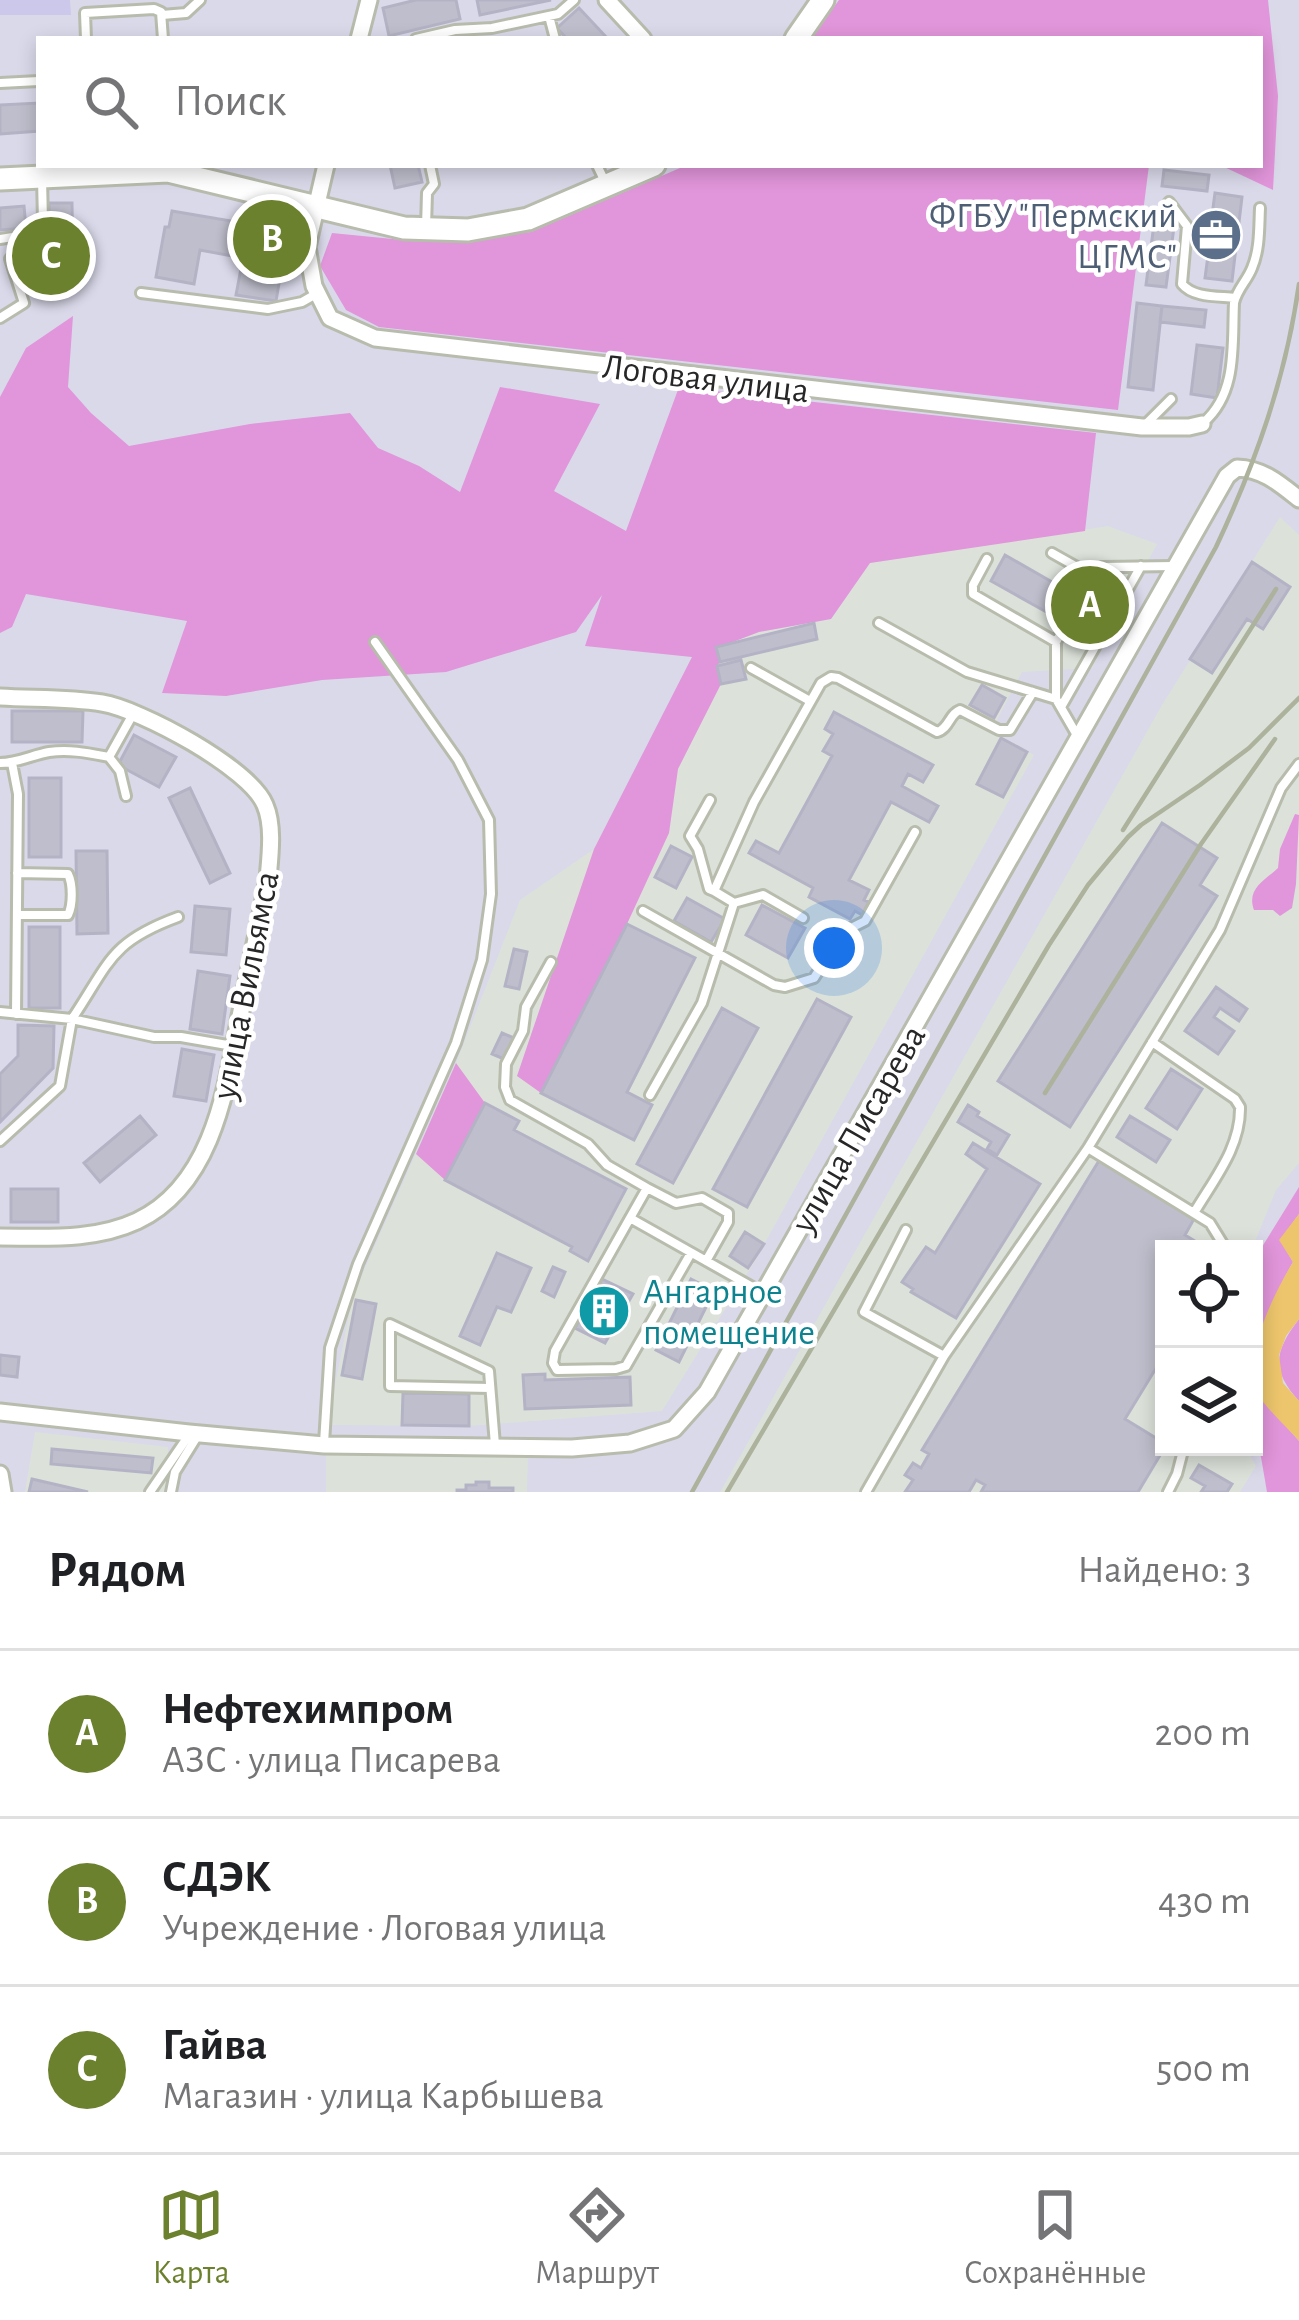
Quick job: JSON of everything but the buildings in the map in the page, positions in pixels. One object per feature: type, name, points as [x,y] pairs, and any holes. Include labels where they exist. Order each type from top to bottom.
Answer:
[{"type":"street","points":[[360,36],[369,0]]},
{"type":"street","points":[[607,0],[641,36]]},
{"type":"street","points":[[798,36],[823,0]]},
{"type":"street","points":[[0,179],[168,168],[404,228],[468,230],[528,219],[602,175],[638,168]]},
{"type":"street","points":[[317,293],[307,247],[325,168]]},
{"type":"street","name":"Логовая улица","points":[[317,293],[330,317],[375,338],[1142,428],[1202,424]]},
{"type":"street","name":"улица Писарева","points":[[0,1412],[324,1444],[572,1448],[630,1444],[674,1429],[707,1392],[1223,481],[1237,468],[1252,469],[1299,500]]},
{"type":"street","name":"улица Вильямса","points":[[0,697],[105,704],[195,744],[252,785],[266,806],[271,846],[223,1100],[208,1142],[183,1183],[162,1206],[105,1233],[0,1237]]},
{"type":"street","points":[[0,1474],[3,1492]]},
{"type":"lane","points":[[162,15],[186,13],[200,0]]},
{"type":"lane","points":[[429,36],[558,14],[574,0]]},
{"type":"lane","points":[[86,36],[85,13],[154,9],[162,15],[163,36]]},
{"type":"lane","points":[[549,16],[554,36]]},
{"type":"lane","points":[[0,83],[36,81]]},
{"type":"lane","points":[[426,229],[428,194],[434,184],[431,168]]},
{"type":"lane","points":[[42,177],[44,266]]},
{"type":"lane","points":[[1169,202],[1186,226],[1182,284],[1196,293],[1235,298]]},
{"type":"lane","points":[[1202,424],[1220,406],[1230,378],[1235,298],[1254,265],[1259,208]]},
{"type":"lane","points":[[0,239],[43,232]]},
{"type":"lane","points":[[0,318],[24,303],[10,260]]},
{"type":"lane","points":[[141,293],[268,309],[302,302],[317,293]]},
{"type":"lane","points":[[1142,428],[1171,399]]},
{"type":"lane","points":[[1052,553],[1093,576]]},
{"type":"lane","points":[[987,560],[973,594],[1056,642]]},
{"type":"lane","points":[[1059,703],[1141,566]]},
{"type":"lane","points":[[1076,606],[1102,567],[1175,566]]},
{"type":"lane","points":[[1070,616],[1056,642],[1059,703],[1078,736]]},
{"type":"lane","points":[[879,623],[967,672],[1059,703]]},
{"type":"lane","points":[[324,1444],[330,1348],[358,1264],[456,1043],[482,960],[491,894],[489,820],[458,760],[375,642]]},
{"type":"lane","points":[[751,668],[810,701]]},
{"type":"lane","points":[[714,892],[754,802],[820,683],[838,678],[931,731],[942,731],[960,710],[1006,731],[1014,727],[1034,692]]},
{"type":"lane","points":[[109,757],[134,713]]},
{"type":"lane","points":[[0,763],[74,750],[109,757],[120,771],[126,796]]},
{"type":"lane","points":[[12,763],[18,794],[16,1014]]},
{"type":"lane","points":[[866,1492],[944,1356],[1088,1148],[1220,930],[1281,788],[1299,764]]},
{"type":"lane","points":[[710,800],[690,836],[709,889],[734,903],[763,895],[803,918]]},
{"type":"lane","points":[[643,911],[778,987],[790,986],[814,978],[843,932],[866,921],[915,832]]},
{"type":"lane","points":[[17,873],[70,877],[68,915],[17,915]]},
{"type":"lane","points":[[650,1095],[702,1003],[734,903]]},
{"type":"lane","points":[[0,1141],[61,1086],[73,1019],[106,963],[125,942],[178,916]]},
{"type":"lane","points":[[551,962],[526,1006],[523,1031],[506,1064],[507,1094],[588,1144],[607,1165],[647,1188],[676,1203],[702,1198],[728,1213],[728,1222],[706,1261]]},
{"type":"lane","points":[[0,1012],[73,1019],[154,1037],[234,1047]]},
{"type":"lane","points":[[1152,1042],[1240,1106],[1234,1145],[1194,1213]]},
{"type":"lane","points":[[1088,1148],[1210,1222],[1221,1240]]},
{"type":"lane","points":[[647,1188],[555,1351],[557,1370],[626,1366],[691,1253]]},
{"type":"lane","points":[[630,1218],[763,1294]]},
{"type":"lane","points":[[906,1230],[864,1312],[944,1356]]},
{"type":"lane","points":[[490,1388],[390,1386],[390,1324],[489,1371],[495,1446]]},
{"type":"lane","points":[[150,1492],[194,1434]]},
{"type":"lane","points":[[171,1492],[175,1472],[194,1434]]},
{"type":"lane","points":[[1168,1492],[1182,1456]]},
{"type":"shaded area","points":[[0,0],[70,0],[71,15],[0,15]]},
{"type":"shaded area","points":[[839,0],[1268,0],[1278,96],[1273,190],[1226,168],[1263,168],[1263,36],[813,36]]},
{"type":"shaded area","points":[[680,168],[1149,168],[1118,410],[379,327],[346,310],[320,266],[332,233],[423,242],[531,232]]},
{"type":"shaded area","points":[[73,316],[68,387],[129,446],[250,424],[350,413],[378,448],[460,492],[500,387],[600,404],[554,491],[626,531],[679,387],[1096,433],[1085,531],[870,563],[831,619],[759,632],[717,648],[721,684],[678,769],[669,833],[541,1093],[517,1076],[594,849],[692,657],[585,646],[602,595],[576,632],[446,672],[322,680],[226,696],[162,693],[187,621],[26,594],[12,627],[0,633],[0,397],[26,348]]},
{"type":"shaded area","points":[[1280,517],[1299,535],[1299,1163],[1276,1190],[1256,1240],[1155,1240],[1155,1456],[1250,1456],[1256,1466],[1240,1492],[720,1492],[1162,705]]},
{"type":"shaded area","points":[[1108,526],[1157,544],[1092,668],[1022,672],[990,733],[1034,755],[755,1261],[662,1411],[469,1426],[327,1425],[353,1295],[456,1063],[520,900],[594,849],[693,657],[759,632],[831,619],[870,563]]},
{"type":"shaded area","points":[[1295,814],[1299,815],[1292,908],[1280,916],[1273,910],[1254,910],[1255,890],[1278,868],[1280,849]]},
{"type":"shaded area","points":[[456,1063],[485,1103],[445,1180],[416,1154]]},
{"type":"shaded area","points":[[1299,1187],[1299,1214],[1280,1240],[1293,1262],[1263,1330],[1263,1245]]},
{"type":"shaded area","points":[[1299,1214],[1299,1319],[1279,1355],[1283,1383],[1299,1401],[1299,1441],[1263,1402],[1263,1324],[1293,1262],[1279,1240]]},
{"type":"shaded area","points":[[1299,1319],[1299,1401],[1284,1380],[1279,1361]]},
{"type":"shaded area","points":[[1263,1400],[1299,1441],[1299,1492],[1267,1492],[1261,1457]]},
{"type":"shaded area","points":[[35,1432],[168,1447],[169,1492],[25,1492]]},
{"type":"shaded area","points":[[326,1453],[528,1454],[527,1492],[326,1492]]},
{"type":"railway","points":[[692,1492],[1216,547],[1268,418],[1299,284]]},
{"type":"railway","points":[[1123,830],[1276,589]]},
{"type":"railway","points":[[727,1492],[1088,885],[1141,825],[1249,748],[1299,698]]},
{"type":"railway","points":[[1045,1093],[1201,844],[1275,739]]},
{"type":"place","name":"ФГБУ \"Пермский ЦГМС\"","points":[[1216,235]]},
{"type":"place","name":"СДЭК","points":[[272,239]]},
{"type":"place","name":"Гайва","points":[[51,256]]},
{"type":"place","name":"Нефтехимпром","points":[[1090,605]]},
{"type":"place","name":"Ангарное помещение","points":[[604,1311]]}]
